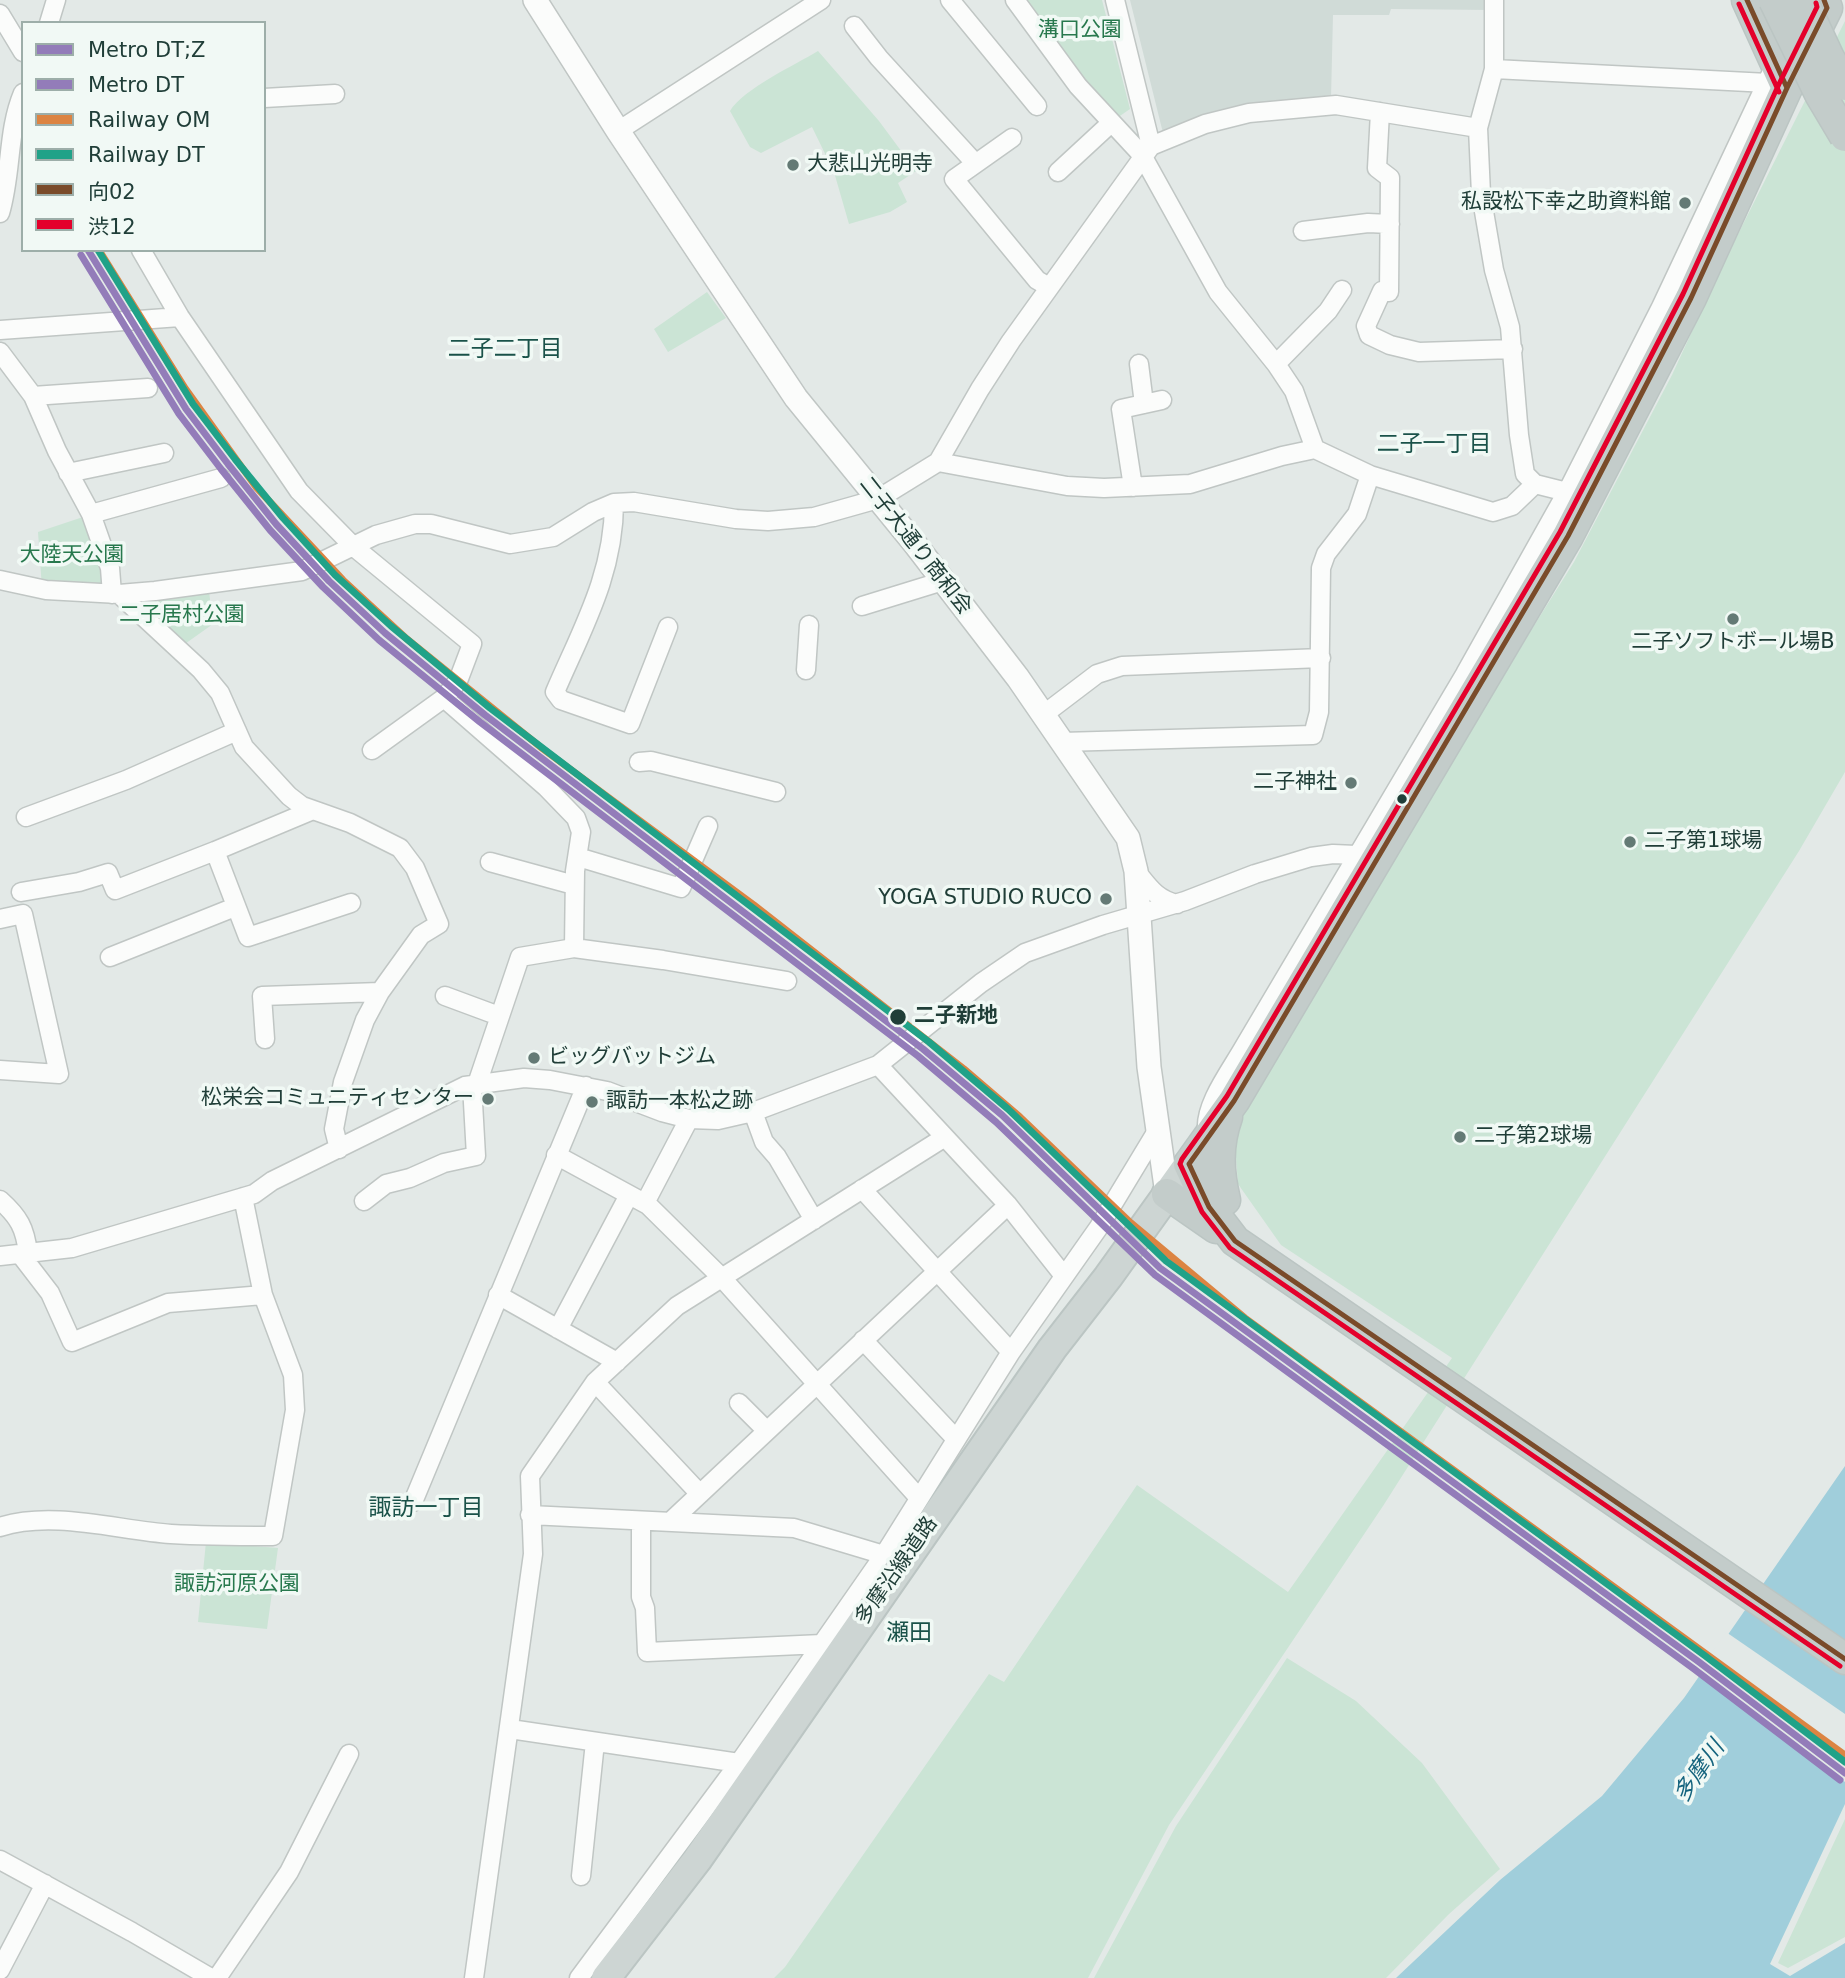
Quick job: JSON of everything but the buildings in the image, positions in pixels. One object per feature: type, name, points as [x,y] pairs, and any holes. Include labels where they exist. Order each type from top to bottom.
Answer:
[{"type":"highway","points":[[1748,0],[1777,78]]},
{"type":"highway","points":[[1774,0],[1820,94],[1845,136]]},
{"type":"highway","points":[[1821,2],[1777,78],[1691,298],[1568,536],[1234,1101],[1208,1138],[1200,1187],[1235,1241],[1845,1659]]},
{"type":"highway","points":[[1821,2],[1829,58],[1845,85]]},
{"type":"highway","points":[[1200,1187],[1234,1101]]},
{"type":"highway","points":[[1200,1187],[1268,1264]]},
{"type":"main road","name":"多摩沿線道路","points":[[606,1978],[697,1860],[1045,1359],[1108,1277],[1200,1187]]},
{"type":"street","points":[[50,21],[56,0]]},
{"type":"street","name":"二子大通り商和会","points":[[535,0],[618,131],[796,398],[1018,678],[1128,838],[1136,871],[1149,1067],[1158,1135],[1200,1187]]},
{"type":"street","points":[[950,0],[1037,106]]},
{"type":"street","points":[[1015,0],[1078,86],[1111,123],[1146,151]]},
{"type":"street","points":[[1115,0],[1146,151],[1218,292],[1276,365],[1299,401],[1315,449]]},
{"type":"street","points":[[1493,0],[1494,69],[1478,128],[1483,207],[1494,270],[1510,327],[1525,474],[1535,484],[1567,492]]},
{"type":"street","points":[[618,131],[815,1]]},
{"type":"street","points":[[0,14],[21,49]]},
{"type":"street","points":[[853,26],[878,58],[975,163]]},
{"type":"street","points":[[1208,1138],[1206,1121],[1210,1107],[1465,674],[1567,492],[1777,78],[1494,69]]},
{"type":"street","points":[[266,98],[335,94]]},
{"type":"street","points":[[0,213],[8,188],[10,149],[17,106],[21,97]]},
{"type":"street","points":[[0,580],[46,590],[115,594],[302,571],[376,535],[415,524],[430,524],[499,543],[524,543],[553,537],[593,512],[614,503],[634,502],[768,522],[814,517],[878,499],[938,462],[980,389],[1146,151],[1205,124],[1250,113],[1336,105],[1478,128]]},
{"type":"street","points":[[1380,112],[1377,168],[1390,178],[1389,292],[1382,291],[1379,297],[1366,326],[1369,335],[1390,345],[1419,352],[1513,349]]},
{"type":"street","points":[[1059,172],[1111,123]]},
{"type":"street","points":[[1012,138],[954,178],[1037,280],[1049,287]]},
{"type":"street","points":[[1303,232],[1368,223],[1390,224]]},
{"type":"street","points":[[142,252],[180,317],[299,491],[354,547],[472,644],[458,681],[444,698],[372,750]]},
{"type":"street","points":[[1276,365],[1328,311],[1342,290]]},
{"type":"street","points":[[0,330],[180,317]]},
{"type":"street","points":[[0,352],[33,396],[68,473],[91,514],[110,568],[115,594],[201,670],[220,694],[244,747],[289,796],[302,806],[350,823],[400,848],[415,868],[439,924],[421,935],[380,992],[365,1020],[343,1082],[334,1129],[339,1149]]},
{"type":"street","points":[[1139,364],[1144,404]]},
{"type":"street","points":[[33,396],[148,388]]},
{"type":"street","points":[[1133,486],[1121,409],[1162,400]]},
{"type":"street","points":[[938,462],[1067,486],[1133,486],[1190,484],[1282,456],[1315,449],[1370,475],[1493,512],[1512,506],[1535,484]]},
{"type":"street","points":[[68,473],[164,453]]},
{"type":"street","points":[[1062,742],[1313,735],[1320,712],[1321,568],[1326,554],[1357,514],[1370,475]]},
{"type":"street","points":[[91,514],[221,478]]},
{"type":"street","points":[[614,503],[614,527],[605,576],[555,692],[561,700],[631,724],[668,627]]},
{"type":"street","points":[[862,607],[943,582]]},
{"type":"street","points":[[806,670],[809,625]]},
{"type":"street","points":[[1043,715],[1097,674],[1122,666],[1321,658]]},
{"type":"street","points":[[444,698],[546,787],[576,818],[582,832],[574,885],[573,948]]},
{"type":"street","points":[[26,817],[126,780],[237,731]]},
{"type":"street","points":[[639,762],[651,761],[776,792]]},
{"type":"street","points":[[21,892],[79,882],[108,873],[115,890],[215,852],[313,810]]},
{"type":"street","points":[[578,857],[681,888],[708,826]]},
{"type":"street","points":[[215,852],[248,937],[351,904]]},
{"type":"street","points":[[0,1256],[72,1248],[254,1194],[272,1181],[474,1084],[523,1078],[550,1080],[586,1086],[689,1119],[718,1120],[753,1112],[878,1065],[981,983],[1026,953],[1103,925],[1177,904],[1311,856],[1356,855]]},
{"type":"street","points":[[490,862],[574,885]]},
{"type":"street","points":[[1136,871],[1154,894],[1163,901],[1177,904]]},
{"type":"street","points":[[110,957],[235,907]]},
{"type":"street","points":[[0,919],[23,914],[59,1074],[0,1070]]},
{"type":"street","points":[[364,1201],[386,1184],[410,1178],[444,1163],[476,1156],[474,1084],[520,957],[573,948],[787,981]]},
{"type":"street","points":[[265,1039],[262,996],[380,992]]},
{"type":"street","points":[[445,996],[499,1016]]},
{"type":"street","points":[[878,1065],[1008,1205],[1065,1276]]},
{"type":"street","points":[[413,1502],[586,1086]]},
{"type":"street","points":[[753,1112],[764,1142],[777,1157],[814,1220]]},
{"type":"street","points":[[558,1329],[689,1119]]},
{"type":"street","points":[[579,1978],[739,1763],[884,1555],[1011,1352],[1099,1227],[1158,1135],[1171,1155],[1200,1187]]},
{"type":"street","points":[[474,1978],[533,1555],[530,1476],[595,1382],[677,1306],[945,1137]]},
{"type":"street","points":[[556,1155],[637,1199],[722,1278],[919,1499]]},
{"type":"street","points":[[862,1189],[1011,1352]]},
{"type":"street","points":[[0,1527],[11,1523],[48,1520],[169,1534],[273,1536],[295,1410],[293,1374],[263,1295],[243,1197]]},
{"type":"street","points":[[0,1200],[11,1209],[25,1230],[24,1253],[50,1293],[72,1342],[167,1303],[263,1295]]},
{"type":"street","points":[[670,1522],[1008,1205]]},
{"type":"street","points":[[498,1294],[617,1362]]},
{"type":"street","points":[[863,1340],[956,1440]]},
{"type":"street","points":[[595,1382],[700,1494]]},
{"type":"street","points":[[739,1403],[767,1431]]},
{"type":"street","points":[[530,1515],[794,1528],[884,1555]]},
{"type":"street","points":[[641,1521],[641,1597],[645,1608],[647,1652],[822,1644]]},
{"type":"street","points":[[510,1729],[739,1763]]},
{"type":"street","points":[[581,1876],[596,1742]]},
{"type":"street","points":[[217,1978],[289,1872],[349,1754]]},
{"type":"street","points":[[0,1860],[46,1884],[199,1975]]},
{"type":"street","points":[[0,1970],[46,1884]]},
{"type":"shaded area","points":[[1130,0],[1490,0],[1490,10],[1391,9],[1389,15],[1333,15],[1331,98],[1271,103],[1163,133]]},
{"type":"green space","name":"溝口公園","points":[[1021,0],[1102,0],[1130,109],[1114,120]]},
{"type":"green space","points":[[1845,21],[1845,772],[1799,851],[1383,1506],[1169,1825],[1088,1978],[774,1978],[785,1967],[989,1674],[1004,1682],[1137,1485],[1288,1592],[1452,1358],[1281,1245],[1238,1184],[1234,1132],[1251,1098],[1574,562],[1672,375],[1721,268]]},
{"type":"green space","points":[[818,51],[879,121],[916,171],[898,183],[907,202],[890,212],[849,224],[834,172],[812,127],[761,153],[750,147],[730,111],[757,86]]},
{"type":"green space","points":[[707,292],[726,318],[668,352],[654,329]]},
{"type":"green space","name":"大陸天公園","points":[[89,515],[110,592],[42,588],[38,532]]},
{"type":"green space","name":"二子居村公園","points":[[209,591],[213,624],[182,646],[137,606],[140,596]]},
{"type":"green space","name":"諏訪河原公園","points":[[206,1542],[278,1548],[267,1629],[198,1622]]},
{"type":"green space","points":[[1287,1658],[1356,1701],[1422,1763],[1500,1869],[1449,1914],[1386,1978],[1094,1978],[1176,1826]]},
{"type":"green space","points":[[1845,1819],[1845,1937],[1788,1968],[1778,1963]]},
{"type":"water","name":"多摩川","points":[[1845,1466],[1845,1804],[1770,1964],[1790,1976],[1845,1943],[1845,1978],[1396,1978],[1500,1880],[1602,1796],[1684,1698]]},
{"type":"pier","points":[[1726,1632],[1845,1714],[1845,1782],[1698,1671]]},
{"type":"metro line","name":"DT;Z","points":[[89,252],[186,409],[228,464],[276,524],[329,581],[385,633],[485,715],[923,1049],[1002,1115],[1160,1268],[1699,1662],[1845,1773]]},
{"type":"metro line","name":"DT","points":[[81,255],[179,414],[221,469],[270,530],[323,587],[379,640],[480,722],[918,1056],[996,1122],[1155,1275],[1694,1669],[1840,1780]]},
{"type":"rail line","name":"DT","points":[[99,252],[193,404],[235,459],[283,518],[335,575],[391,626],[490,708],[929,1042],[1008,1109],[1166,1261],[1704,1655],[1845,1762]]},
{"type":"rail line","name":"OM","points":[[100,252],[185,388],[256,487],[343,580],[407,639],[543,749],[754,905],[964,1069],[1020,1117],[1131,1223],[1245,1318],[1845,1755]]},
{"type":"transit line","name":"向02","points":[[1747,0],[1787,88]]},
{"type":"transit line","name":"向02","points":[[1824,0],[1827,8],[1787,88],[1691,298],[1568,536],[1234,1101],[1189,1164],[1209,1207],[1235,1241],[1845,1659]]},
{"type":"transit line","name":"渋12","points":[[1816,3],[1817,7],[1683,294],[1560,532],[1227,1096],[1180,1164],[1202,1212],[1230,1248],[1840,1666]]},
{"type":"transit line","name":"渋12","points":[[1739,4],[1779,92]]},
{"type":"place","name":"大悲山光明寺","points":[[793,165]]},
{"type":"place","name":"私設松下幸之助資料館","points":[[1685,203]]},
{"type":"place","name":"二子ソフトボール場B","points":[[1733,619]]},
{"type":"place","name":"二子神社","points":[[1351,783]]},
{"type":"place","name":"二子第1球場","points":[[1630,842]]},
{"type":"place","name":"YOGA STUDIO RUCO","points":[[1106,899]]},
{"type":"place","name":"二子新地","points":[[898,1017]]},
{"type":"place","name":"ビッグバットジム","points":[[534,1058]]},
{"type":"place","name":"松栄会コミュニティセンター","points":[[488,1099]]},
{"type":"place","name":"諏訪一本松之跡","points":[[592,1102]]},
{"type":"place","name":"二子第2球場","points":[[1460,1137]]},
{"type":"district","name":"二子二丁目","points":[[505,350]]},
{"type":"district","name":"二子一丁目","points":[[1434,445]]},
{"type":"district","name":"諏訪一丁目","points":[[426,1509]]},
{"type":"district","name":"瀬田","points":[[909,1634]]}]
